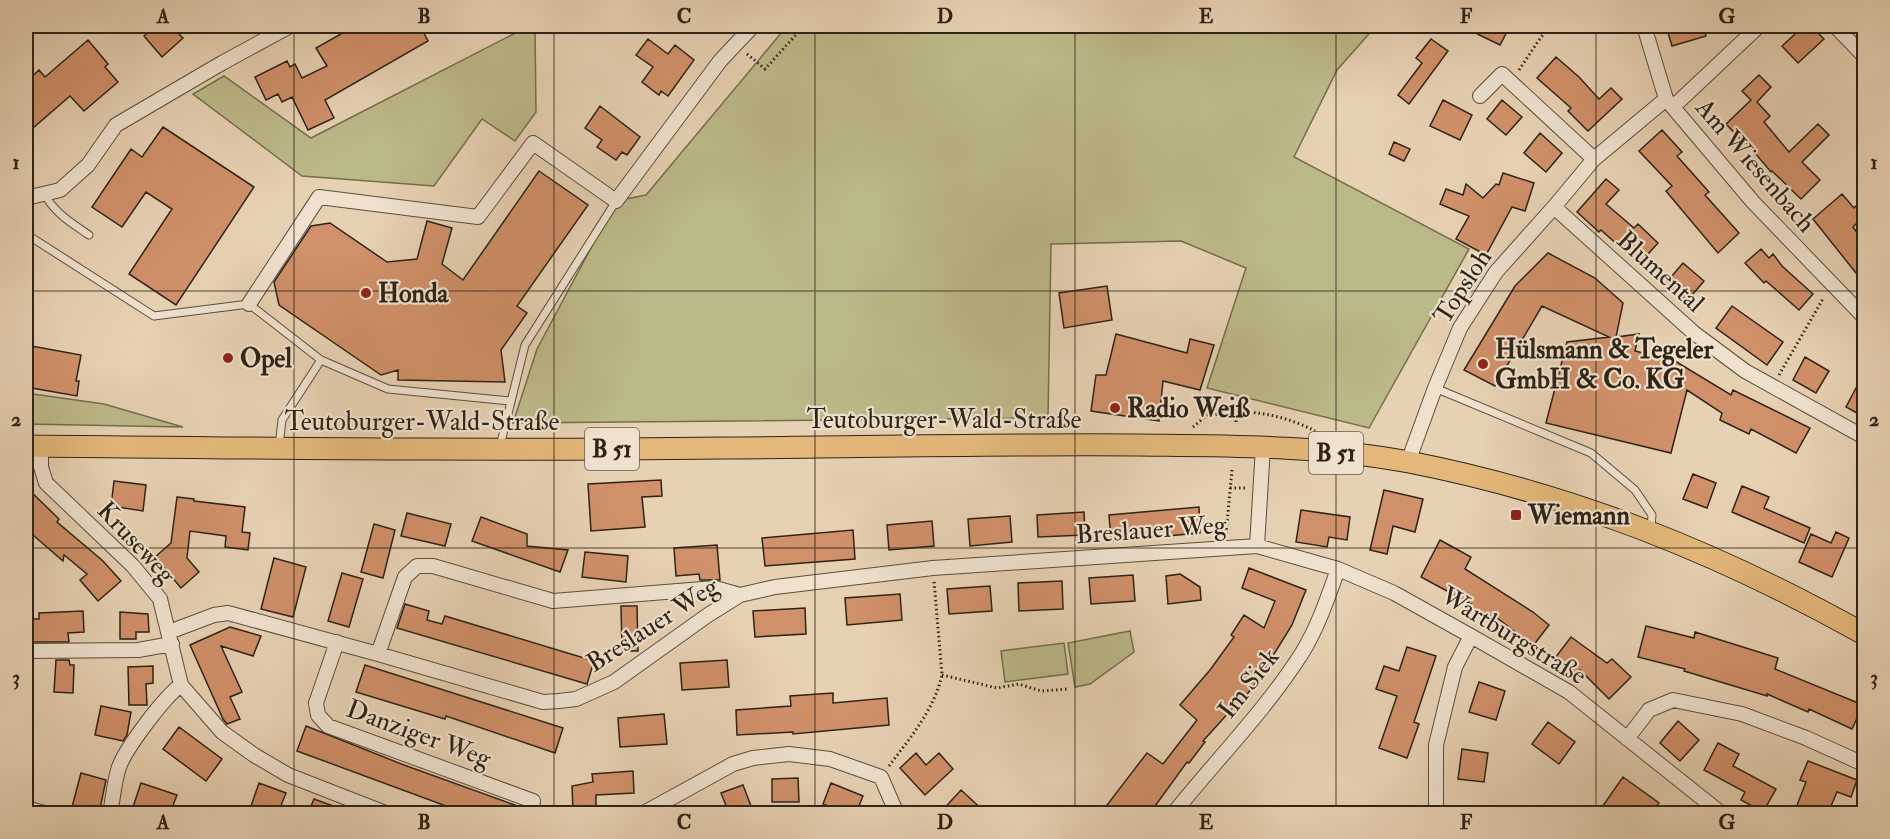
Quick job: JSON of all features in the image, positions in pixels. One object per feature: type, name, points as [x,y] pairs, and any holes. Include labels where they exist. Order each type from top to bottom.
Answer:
[{"type":"main road","name":"Teutoburger-Wald-Straße","points":[[33,446],[634,449],[1027,445],[1263,447],[1355,454],[1408,462],[1523,489],[1590,509],[1729,564],[1864,634]]},
{"type":"street","points":[[26,198],[60,190],[88,165],[116,125],[290,26]]},
{"type":"street","name":"Am Wiesenbach","points":[[1644,26],[1670,103],[1753,202],[1864,317]]},
{"type":"street","name":"Topsloh","points":[[1408,462],[1460,328],[1496,272],[1594,159],[1670,103],[1760,26]]},
{"type":"street","points":[[1835,26],[1864,56]]},
{"type":"street","points":[[249,304],[319,197],[478,217],[533,143],[616,201],[720,61],[751,28]]},
{"type":"street","points":[[1480,96],[1502,74],[1594,159]]},
{"type":"street","name":"Blumental","points":[[1554,207],[1694,333],[1745,371],[1864,437]]},
{"type":"street","name":"Kruseweg","points":[[33,446],[46,483],[133,566],[160,599],[181,685],[222,732],[254,755],[288,775],[388,813]]},
{"type":"street","name":"Breslauer Weg","points":[[26,651],[138,650],[170,638],[214,615],[228,613],[543,702],[568,700],[592,693],[614,682],[740,595],[775,587],[933,568],[1257,546],[1263,447]]},
{"type":"street","name":"Wartburgstraße","points":[[1257,546],[1338,569],[1394,593],[1569,692],[1722,813]]},
{"type":"street","points":[[378,654],[405,577],[417,567],[433,566],[553,601],[715,588],[740,595]]},
{"type":"street","name":"Im Siek","points":[[1173,813],[1257,712],[1303,651],[1338,569]]},
{"type":"street","points":[[1436,813],[1436,745],[1455,667],[1471,636]]},
{"type":"street","name":"Danziger Weg","points":[[337,642],[316,703],[318,715],[328,726],[533,801],[531,813]]},
{"type":"street","points":[[110,813],[119,767],[130,747],[170,695],[181,685]]},
{"type":"street","points":[[1627,739],[1649,710],[1673,700],[1742,714],[1806,738],[1859,762]]},
{"type":"street","points":[[642,813],[732,764],[753,758],[789,754],[830,759],[881,777],[897,813]]},
{"type":"street","points":[[26,808],[48,813]]},
{"type":"lane","points":[[45,194],[57,212],[89,235]]},
{"type":"lane","points":[[499,448],[525,345],[616,201]]},
{"type":"lane","points":[[26,234],[154,316],[249,304],[321,360],[388,388],[510,402]]},
{"type":"lane","points":[[278,448],[282,420],[321,360]]},
{"type":"lane","points":[[1435,388],[1592,453],[1635,490],[1652,515],[1651,532]]},
{"type":"path","points":[[735,45],[765,69],[804,26]]},
{"type":"path","points":[[1511,82],[1540,37],[1551,26]]},
{"type":"path","points":[[1772,387],[1806,331],[1831,283]]},
{"type":"path","points":[[1192,429],[1207,415],[1251,411],[1302,424],[1316,431]]},
{"type":"path","points":[[1236,413],[1236,422]]},
{"type":"path","points":[[1225,548],[1232,470]]},
{"type":"path","points":[[881,777],[925,718],[939,688],[942,675],[933,568]]},
{"type":"path","points":[[942,675],[997,688],[1019,684],[1041,691],[1068,689]]},
{"type":"shaded area","points":[[529,26],[535,26],[536,112],[515,141],[482,119],[434,186],[302,176],[193,94],[224,76],[311,138]]},
{"type":"shaded area","points":[[787,26],[1376,26],[1337,70],[1294,157],[1469,249],[1369,428],[1207,388],[1246,268],[1181,241],[1051,244],[1048,418],[513,423],[537,349],[616,201],[646,195]]},
{"type":"shaded area","points":[[26,393],[104,404],[183,427],[26,424]]},
{"type":"shaded area","points":[[1130,631],[1134,652],[1090,684],[1075,687],[1068,643]]},
{"type":"shaded area","points":[[1064,643],[1068,674],[1005,682],[1001,651]]},
{"type":"building","points":[[155,26],[171,26],[183,38],[162,57],[144,36]]},
{"type":"building","points":[[355,26],[420,26],[428,41],[325,100],[334,118],[308,130],[292,97],[282,102],[278,94],[266,100],[255,77],[287,61],[290,67],[295,64],[302,78],[327,66],[316,48]]},
{"type":"building","points":[[1461,26],[1510,26],[1500,45]]},
{"type":"building","points":[[1666,26],[1703,26],[1706,36],[1672,46]]},
{"type":"building","points":[[1804,26],[1811,26],[1824,39],[1798,63],[1782,46]]},
{"type":"building","points":[[648,39],[668,54],[675,45],[694,60],[668,96],[661,91],[659,95],[642,82],[653,67],[636,55]]},
{"type":"building","points":[[1431,39],[1448,51],[1409,104],[1398,95],[1422,63],[1416,58]]},
{"type":"building","points":[[88,40],[108,64],[105,67],[118,82],[84,111],[70,96],[26,134],[26,82],[39,70],[45,77]]},
{"type":"building","points":[[1556,57],[1599,99],[1611,88],[1622,99],[1588,131],[1568,111],[1571,108],[1537,78]]},
{"type":"building","points":[[1759,75],[1771,87],[1757,102],[1770,116],[1764,122],[1789,152],[1818,124],[1829,135],[1802,162],[1820,180],[1801,199],[1771,172],[1744,140],[1743,142],[1726,124],[1751,100],[1742,91]]},
{"type":"building","points":[[1443,100],[1472,115],[1460,140],[1430,126]]},
{"type":"building","points":[[1502,100],[1522,117],[1506,135],[1487,119]]},
{"type":"building","points":[[600,106],[640,137],[627,155],[622,152],[616,160],[597,147],[602,140],[585,128]]},
{"type":"building","points":[[163,127],[254,187],[176,305],[129,274],[172,209],[146,192],[122,227],[92,207],[131,149],[142,157]]},
{"type":"building","points":[[1662,130],[1682,152],[1677,156],[1709,192],[1705,195],[1739,233],[1718,253],[1666,191],[1672,186],[1639,151]]},
{"type":"building","points":[[1540,133],[1562,153],[1546,172],[1524,153]]},
{"type":"building","points":[[1394,142],[1410,149],[1404,161],[1389,154]]},
{"type":"building","points":[[539,171],[588,205],[517,306],[527,313],[501,350],[505,382],[398,380],[398,370],[381,375],[279,305],[274,282],[311,226],[330,223],[387,262],[417,259],[427,221],[452,228],[442,264],[463,280]]},
{"type":"building","points":[[1503,173],[1534,183],[1525,211],[1512,207],[1486,255],[1456,239],[1469,216],[1440,204],[1446,189],[1463,195],[1466,184],[1483,198],[1496,184],[1499,185]]},
{"type":"building","points":[[1606,179],[1619,190],[1606,204],[1634,228],[1638,224],[1658,243],[1639,264],[1577,212]]},
{"type":"building","points":[[1842,194],[1854,208],[1864,198],[1864,216],[1853,227],[1864,242],[1864,283],[1813,219]]},
{"type":"building","points":[[1761,249],[1769,258],[1773,254],[1782,266],[1813,294],[1799,310],[1766,281],[1764,283],[1745,263]]},
{"type":"building","points":[[1548,253],[1595,278],[1623,303],[1616,337],[1639,334],[1635,351],[1675,361],[1731,395],[1733,390],[1810,428],[1796,453],[1751,429],[1749,434],[1720,420],[1722,413],[1687,390],[1671,453],[1546,423],[1567,342],[1609,337],[1542,306],[1495,386],[1464,370],[1515,286]]},
{"type":"building","points":[[1683,263],[1704,281],[1687,301],[1666,283]]},
{"type":"building","points":[[1107,286],[1112,320],[1064,328],[1059,293]]},
{"type":"building","points":[[1732,306],[1783,342],[1767,365],[1716,328]]},
{"type":"building","points":[[1116,334],[1187,353],[1190,339],[1214,345],[1200,390],[1163,381],[1159,421],[1091,411],[1096,375],[1106,375]]},
{"type":"building","points":[[26,345],[81,355],[76,381],[79,381],[77,396],[26,387]]},
{"type":"building","points":[[1805,357],[1829,371],[1816,393],[1793,380]]},
{"type":"building","points":[[1864,373],[1864,417],[1846,407]]},
{"type":"building","points":[[1693,474],[1716,483],[1707,508],[1683,499]]},
{"type":"building","points":[[661,480],[662,496],[642,497],[645,527],[591,531],[588,484]]},
{"type":"building","points":[[114,481],[146,485],[143,511],[111,506]]},
{"type":"building","points":[[1742,486],[1769,497],[1764,508],[1810,528],[1804,543],[1732,512]]},
{"type":"building","points":[[26,487],[59,519],[57,522],[103,561],[121,581],[98,601],[80,580],[87,574],[64,555],[63,561],[26,529]]},
{"type":"building","points":[[1384,490],[1423,499],[1415,532],[1393,526],[1387,554],[1370,550]]},
{"type":"building","points":[[177,497],[245,507],[242,532],[250,533],[248,550],[225,547],[226,536],[190,531],[187,558],[199,572],[181,588],[155,557],[171,543]]},
{"type":"building","points":[[1199,507],[1200,533],[1111,541],[1109,515]]},
{"type":"building","points":[[1301,510],[1350,517],[1347,540],[1329,537],[1327,547],[1296,542]]},
{"type":"building","points":[[1084,512],[1085,535],[1038,537],[1037,515]]},
{"type":"building","points":[[407,513],[451,524],[445,546],[401,536]]},
{"type":"building","points":[[1010,516],[1012,542],[970,546],[968,519]]},
{"type":"building","points":[[481,517],[527,534],[527,546],[568,550],[560,572],[472,541]]},
{"type":"building","points":[[932,521],[934,546],[889,550],[887,525]]},
{"type":"building","points":[[374,524],[395,530],[383,578],[361,572]]},
{"type":"building","points":[[853,530],[855,559],[765,566],[762,538]]},
{"type":"building","points":[[1836,532],[1849,538],[1832,577],[1799,562],[1811,534],[1831,543]]},
{"type":"building","points":[[1440,540],[1471,557],[1465,569],[1533,612],[1549,625],[1533,646],[1496,617],[1493,622],[1469,607],[1471,604],[1421,577]]},
{"type":"building","points":[[717,545],[720,580],[700,580],[699,574],[676,576],[674,548]]},
{"type":"building","points":[[585,552],[628,556],[626,582],[582,577]]},
{"type":"building","points":[[274,558],[306,567],[293,617],[261,609]]},
{"type":"building","points":[[1249,568],[1306,590],[1292,625],[1258,680],[1242,701],[1241,699],[1203,741],[1205,742],[1189,763],[1187,762],[1150,813],[1118,813],[1107,805],[1147,753],[1163,764],[1197,720],[1180,705],[1234,637],[1231,635],[1244,615],[1264,628],[1275,601],[1242,588]]},
{"type":"building","points":[[342,573],[363,579],[349,627],[328,621]]},
{"type":"building","points":[[1180,574],[1200,587],[1201,600],[1168,604],[1166,576]]},
{"type":"building","points":[[1133,575],[1135,601],[1091,604],[1089,578]]},
{"type":"building","points":[[1062,581],[1063,609],[1019,611],[1018,583]]},
{"type":"building","points":[[990,586],[992,611],[949,614],[947,589]]},
{"type":"building","points":[[900,594],[902,620],[847,625],[845,598]]},
{"type":"building","points":[[405,604],[429,611],[427,620],[442,624],[445,616],[594,661],[587,684],[397,628]]},
{"type":"building","points":[[621,606],[637,606],[638,651],[622,651]]},
{"type":"building","points":[[805,608],[806,634],[755,637],[753,611]]},
{"type":"building","points":[[83,611],[84,632],[68,633],[69,642],[26,642],[26,619],[39,619],[39,613]]},
{"type":"building","points":[[120,612],[148,614],[149,632],[136,632],[136,639],[120,639]]},
{"type":"building","points":[[1646,626],[1694,638],[1695,632],[1778,658],[1775,669],[1863,705],[1852,729],[1809,709],[1808,712],[1767,694],[1767,696],[1684,671],[1685,669],[1638,657]]},
{"type":"building","points":[[230,627],[261,636],[253,656],[221,646],[242,692],[230,697],[240,719],[227,724],[190,645]]},
{"type":"building","points":[[1571,637],[1607,663],[1612,659],[1631,677],[1609,699],[1580,670],[1577,674],[1555,658]]},
{"type":"building","points":[[1407,647],[1436,656],[1414,722],[1419,724],[1407,758],[1379,748],[1397,696],[1376,689],[1384,666],[1399,671]]},
{"type":"building","points":[[56,660],[69,660],[70,665],[74,665],[73,693],[54,692]]},
{"type":"building","points":[[727,660],[729,687],[682,690],[680,663]]},
{"type":"building","points":[[365,665],[563,728],[555,753],[446,716],[445,719],[356,692]]},
{"type":"building","points":[[153,666],[153,683],[146,684],[147,705],[129,705],[128,667]]},
{"type":"building","points":[[1479,682],[1505,691],[1496,720],[1469,712]]},
{"type":"building","points":[[833,693],[833,703],[887,698],[889,725],[793,734],[793,732],[737,735],[736,710],[791,706],[790,696]]},
{"type":"building","points":[[101,706],[131,712],[127,735],[123,741],[95,735]]},
{"type":"building","points":[[664,714],[667,744],[620,747],[618,718]]},
{"type":"building","points":[[1678,721],[1699,740],[1680,761],[1660,743]]},
{"type":"building","points":[[1548,722],[1575,742],[1559,764],[1532,744]]},
{"type":"building","points":[[306,726],[404,765],[523,808],[522,813],[465,813],[297,751]]},
{"type":"building","points":[[179,727],[222,759],[206,781],[163,749]]},
{"type":"building","points":[[1718,743],[1739,754],[1733,766],[1776,789],[1763,812],[1741,800],[1745,792],[1704,770]]},
{"type":"building","points":[[1462,749],[1488,753],[1484,782],[1458,779]]},
{"type":"building","points":[[916,753],[926,765],[939,753],[953,769],[925,795],[900,768]]},
{"type":"building","points":[[1808,761],[1857,780],[1851,797],[1837,792],[1828,813],[1794,813],[1806,782],[1800,780]]},
{"type":"building","points":[[633,771],[634,793],[596,795],[596,809],[573,811],[572,786],[593,782],[592,774]]},
{"type":"building","points":[[81,773],[106,780],[99,813],[72,807]]},
{"type":"building","points":[[1623,777],[1659,803],[1651,813],[1611,813],[1602,807]]},
{"type":"building","points":[[798,778],[799,802],[772,802],[772,779]]},
{"type":"building","points":[[141,783],[177,795],[170,813],[131,813]]},
{"type":"building","points":[[259,783],[286,793],[278,813],[261,813],[250,809]]},
{"type":"building","points":[[831,783],[863,796],[856,813],[846,813],[823,804]]},
{"type":"building","points":[[743,785],[751,806],[729,813],[721,793]]},
{"type":"building","points":[[961,790],[986,813],[940,813]]},
{"type":"building","points":[[314,799],[350,812],[308,813]]},
{"type":"place","name":"Honda","points":[[366,293]]},
{"type":"place","name":"Opel","points":[[228,358]]},
{"type":"place","name":"Hülsmann & Tegeler GmbH & Co. KG","points":[[1483,364]]},
{"type":"place","name":"Radio Weiß","points":[[1115,408]]},
{"type":"place","name":"Wiemann","points":[[1516,515]]}]
